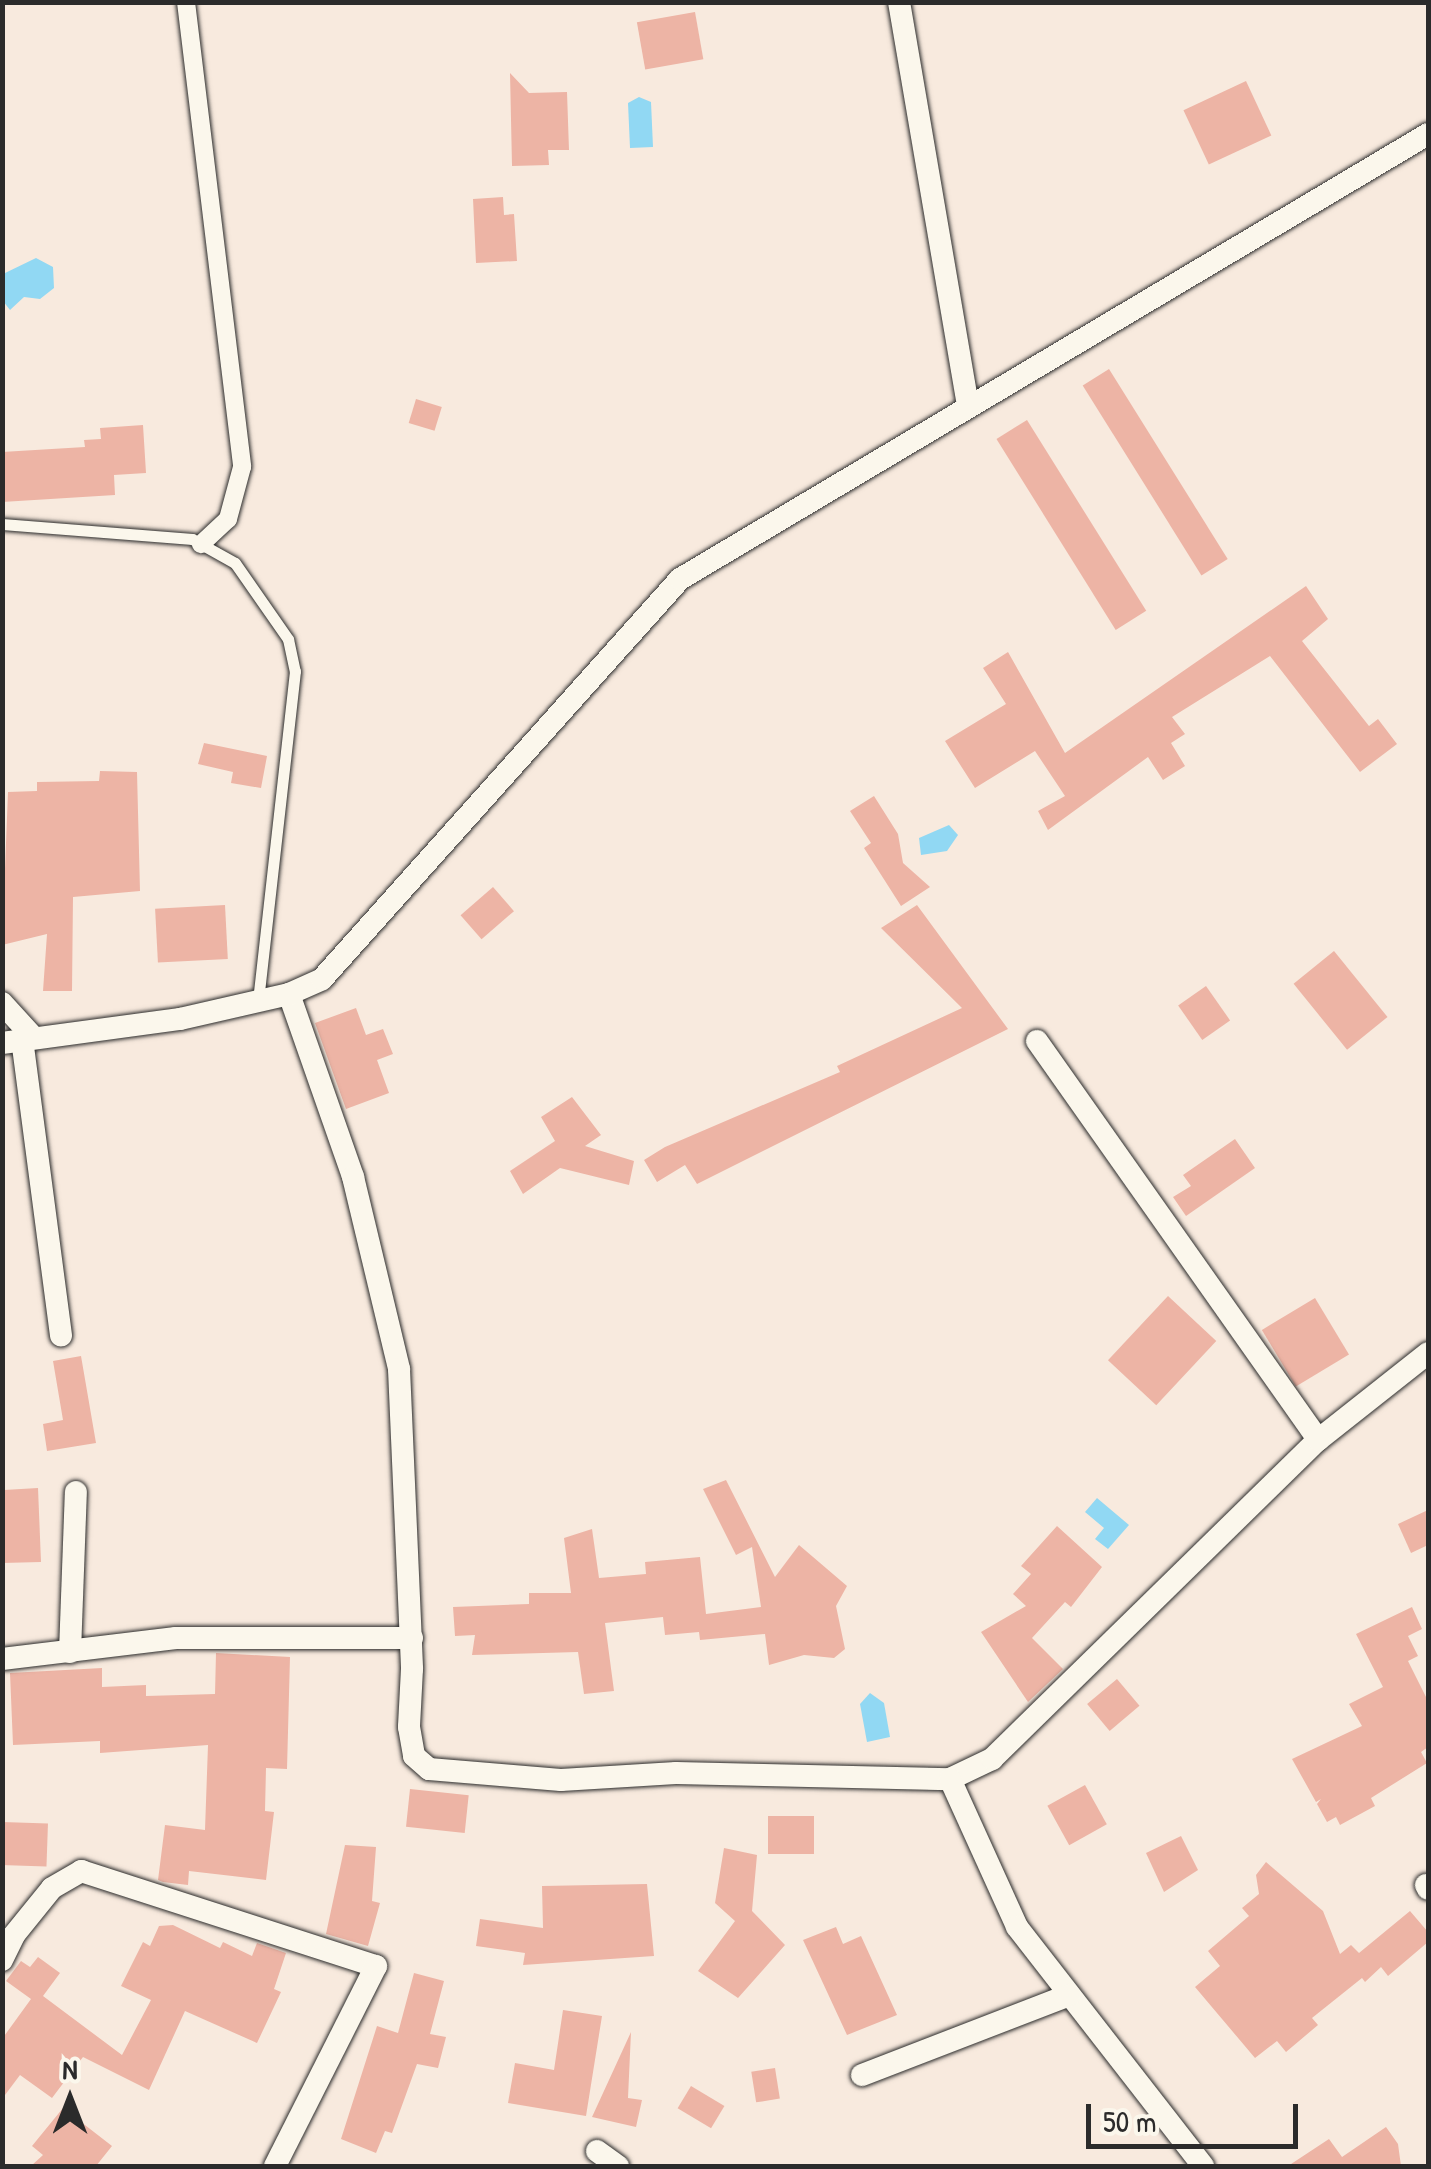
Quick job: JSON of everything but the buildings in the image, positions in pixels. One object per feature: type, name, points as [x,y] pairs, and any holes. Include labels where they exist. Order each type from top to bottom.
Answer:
[{"type":"street","points":[[186,2],[242,467],[228,519],[201,544]]},
{"type":"street","points":[[899,2],[968,406]]},
{"type":"street","points":[[19,1040],[116,1031],[258,1002],[322,979],[680,579],[1428,134]]},
{"type":"street","points":[[289,994],[353,1178],[399,1369],[412,1638],[409,1726],[414,1756],[429,1768],[562,1780],[676,1773],[950,1780],[992,1759],[1318,1440],[1428,1353]]},
{"type":"street","points":[[2,1003],[19,1040],[61,1335]]},
{"type":"street","points":[[1037,1041],[1318,1440]]},
{"type":"street","points":[[70,1652],[76,1492]]},
{"type":"street","points":[[2,1659],[176,1638],[412,1638]]},
{"type":"street","points":[[950,1780],[1017,1927],[1203,2166]]},
{"type":"street","points":[[2,1960],[14,1935],[52,1888],[81,1872],[376,1966],[275,2166]]},
{"type":"street","points":[[862,2076],[1068,1995]]},
{"type":"street","points":[[597,2150],[618,2166]]},
{"type":"lane","points":[[2,524],[201,544],[235,563],[266,602],[288,639],[295,671],[258,1002]]},
{"type":"water","points":[[639,97],[651,102],[653,147],[630,148],[628,103]]},
{"type":"water","points":[[36,258],[53,267],[54,288],[40,299],[24,297],[10,310],[3,301],[3,274]]},
{"type":"water","points":[[949,825],[958,835],[947,851],[921,855],[919,838]]},
{"type":"water","points":[[1097,1498],[1129,1525],[1108,1549],[1095,1539],[1104,1528],[1085,1512]]},
{"type":"water","points":[[870,1693],[884,1703],[890,1737],[867,1742],[860,1704]]}]
